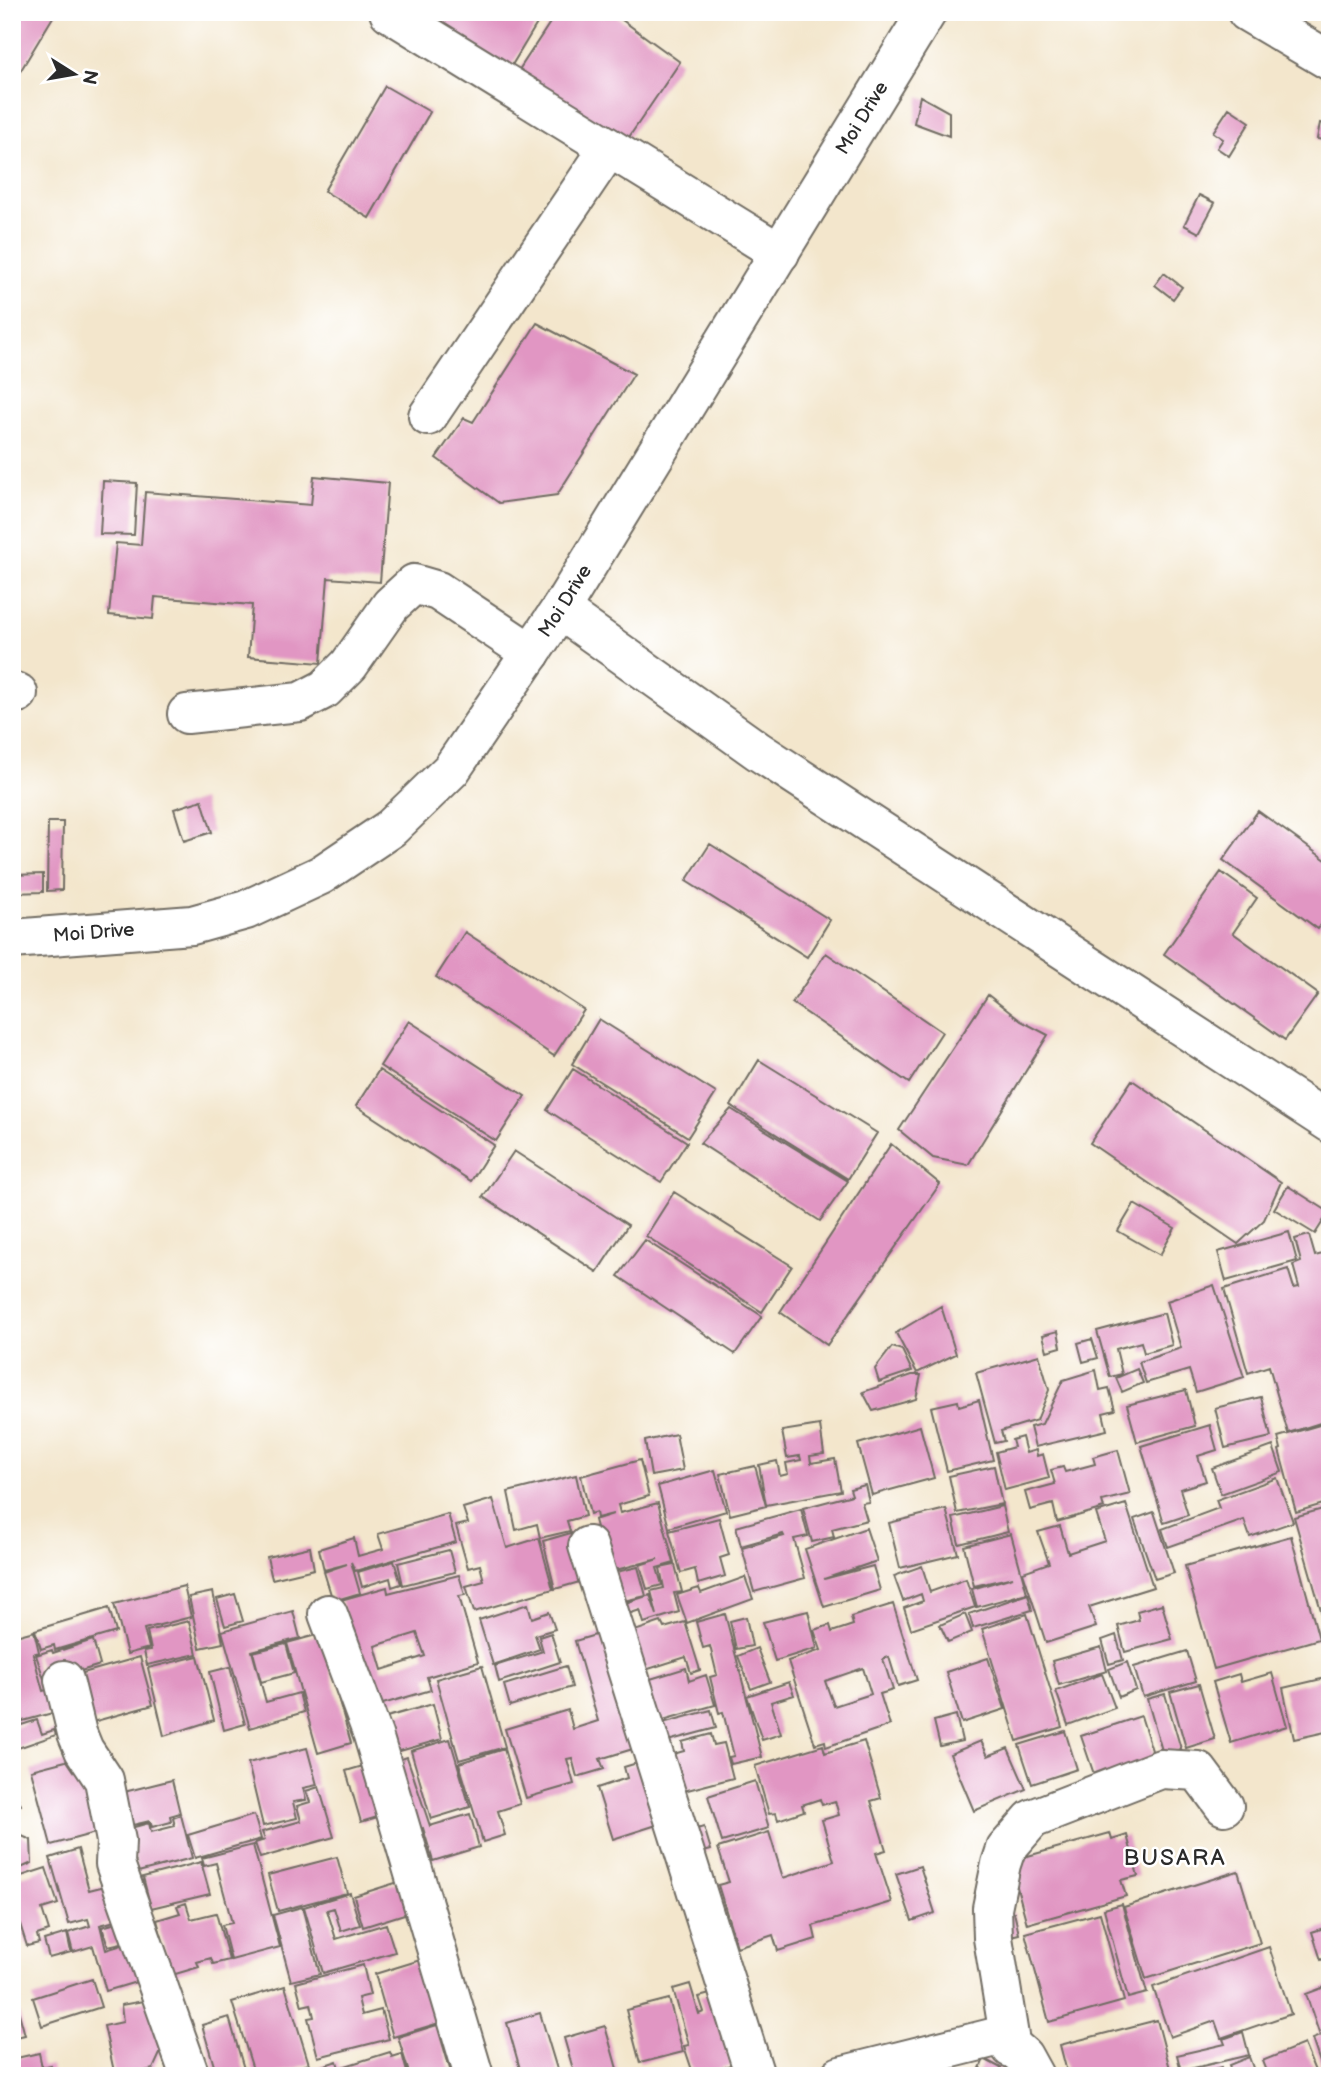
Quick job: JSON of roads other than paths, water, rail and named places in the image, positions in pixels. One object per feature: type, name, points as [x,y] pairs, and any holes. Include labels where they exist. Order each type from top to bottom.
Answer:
[{"type":"street","points":[[389,12],[780,253]]},
{"type":"street","name":"Moi Drive","points":[[12,939],[192,925],[246,909],[321,875],[391,828],[451,770],[561,610],[928,12]]},
{"type":"street","points":[[1247,12],[1330,61]]},
{"type":"street","points":[[428,416],[609,148]]},
{"type":"street","points":[[187,714],[300,702],[325,689],[349,665],[391,605],[414,584],[438,591],[531,653]]},
{"type":"street","points":[[561,610],[758,751],[1330,1123]]},
{"type":"street","points":[[588,1546],[755,2076]]},
{"type":"street","points":[[328,1614],[373,1735],[474,2076]]},
{"type":"street","points":[[64,1680],[77,1733],[104,1780],[116,1841],[115,1864],[185,2070]]},
{"type":"street","points":[[1022,2062],[993,1938],[992,1908],[1006,1849],[1032,1819],[1161,1769],[1198,1772],[1224,1806]]},
{"type":"street","points":[[840,2076],[1000,2036],[1022,2062]]},
{"type":"district","name":"BUSARA","points":[[1175,1858]]}]
